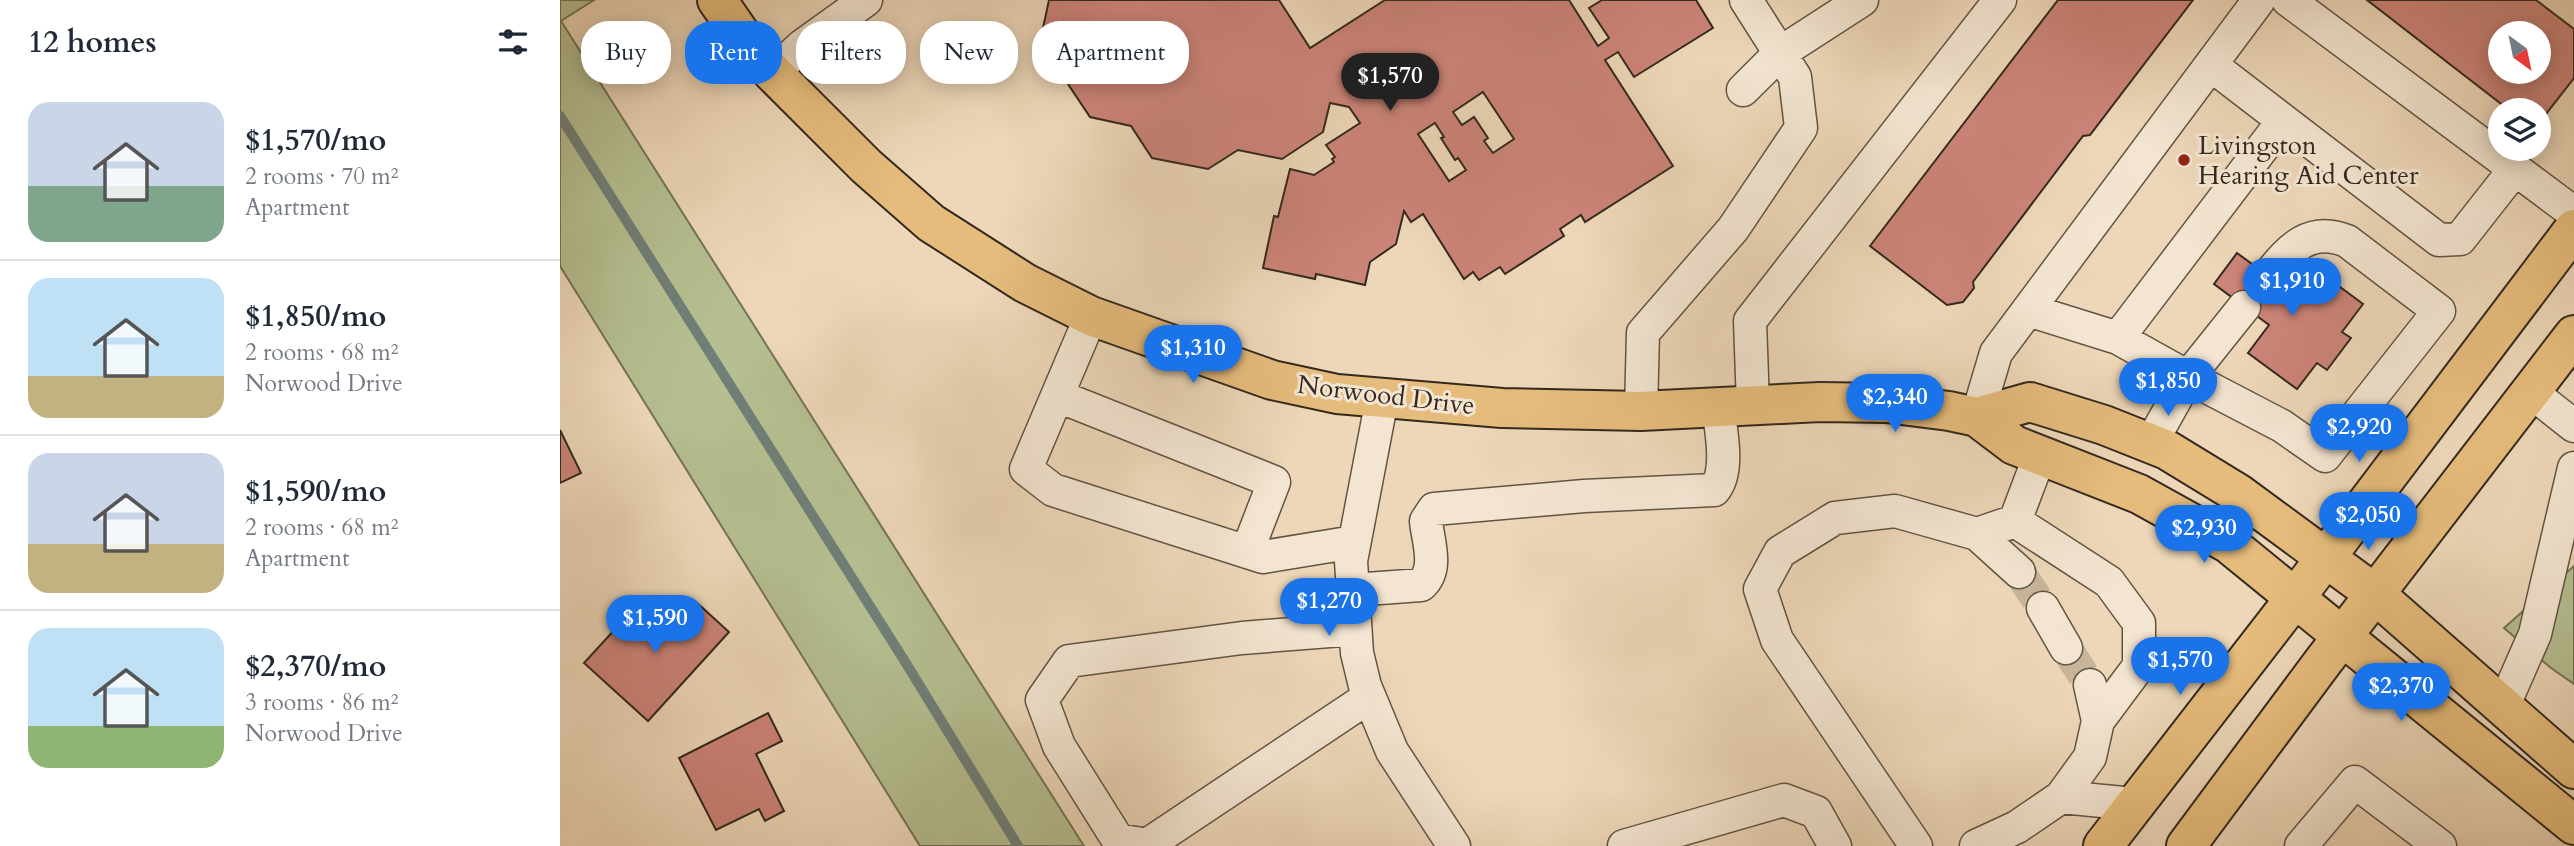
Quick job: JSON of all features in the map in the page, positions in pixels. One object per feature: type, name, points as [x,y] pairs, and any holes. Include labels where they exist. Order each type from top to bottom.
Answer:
[{"type":"main road","name":"Norwood Drive","points":[[716,0],[731,21]]},
{"type":"main road","name":"Norwood Drive","points":[[782,82],[866,166],[931,223],[1025,283],[1091,316],[1136,334],[1272,380],[1337,394],[1502,408],[1641,411],[1820,402],[1885,402],[1976,417],[2014,445],[2138,494],[2229,544],[2309,580],[2358,616],[2503,707],[2574,769]]},
{"type":"main road","points":[[2103,846],[2309,580],[2574,229]]},
{"type":"main road","points":[[2186,846],[2358,616],[2574,335]]},
{"type":"main road","name":"Norwood Drive","points":[[1976,417],[2030,402],[2104,425],[2167,450],[2239,494],[2309,580],[2358,616],[2574,825]]},
{"type":"street","points":[[782,65],[802,46],[866,0]]},
{"type":"street","points":[[1641,411],[1643,333],[1732,229],[1801,128],[1795,77],[1746,0]]},
{"type":"street","points":[[1743,90],[1780,53],[1861,0]]},
{"type":"street","points":[[1353,590],[1421,584],[1427,579],[1433,566],[1426,522],[1434,509],[1584,496],[1714,490],[1721,483],[1750,321],[2000,0]]},
{"type":"street","points":[[1976,417],[1996,353],[2259,0]]},
{"type":"street","points":[[2288,0],[2574,213]]},
{"type":"street","points":[[2211,65],[2439,240],[2460,239],[2515,169]]},
{"type":"street","points":[[2118,338],[2283,121]]},
{"type":"street","points":[[2028,310],[2118,338],[2275,422],[2325,456],[2439,311],[2337,236],[2310,238],[2297,244],[2286,253],[2268,276]]},
{"type":"street","points":[[2151,443],[2188,377],[2244,306]]},
{"type":"street","points":[[1091,316],[1026,469],[1053,490],[1263,557],[1354,542]]},
{"type":"street","points":[[2531,392],[2574,426]]},
{"type":"street","points":[[1058,396],[1274,482],[1247,552]]},
{"type":"street","points":[[1382,399],[1351,561],[1357,653],[1369,697],[1392,751],[1454,846]]},
{"type":"street","points":[[1978,534],[2015,521],[2040,455]]},
{"type":"street","points":[[2503,707],[2535,634],[2574,468]]},
{"type":"street","points":[[1916,846],[1777,640],[1760,589],[1780,552],[1835,518],[1895,511],[1978,534],[2019,572]]},
{"type":"street","points":[[1976,846],[2017,827],[2061,797],[2090,757],[2098,721],[2139,666],[2139,623],[2109,582],[2015,521]]},
{"type":"street","points":[[2043,607],[2066,648]]},
{"type":"street","points":[[1355,629],[1242,638],[1069,661],[1042,700],[1059,747],[1118,840],[1147,845],[1369,697]]},
{"type":"street","points":[[2090,685],[2098,721]]},
{"type":"street","points":[[2301,846],[2355,782],[2437,844]]},
{"type":"street","points":[[2061,797],[2134,804]]},
{"type":"street","points":[[1624,846],[1784,800],[1816,812],[1835,846]]},
{"type":"street","points":[[2401,846],[2437,844]]},
{"type":"green space","points":[[560,0],[594,0],[561,21],[581,53],[581,84],[601,84],[1084,846],[920,846],[560,266]]},
{"type":"green space","points":[[2574,566],[2574,684],[2504,628]]},
{"type":"building","points":[[1049,0],[1279,0],[1310,48],[1385,0],[1569,0],[1598,46],[1609,38],[1589,8],[1602,0],[1696,0],[1713,28],[1634,77],[1618,52],[1605,60],[1673,166],[1585,222],[1581,215],[1560,229],[1564,236],[1505,274],[1500,267],[1479,280],[1473,272],[1464,279],[1423,214],[1411,222],[1404,211],[1396,244],[1370,262],[1365,285],[1316,274],[1315,279],[1263,268],[1274,216],[1278,217],[1290,169],[1314,175],[1334,162],[1332,159],[1335,157],[1326,145],[1360,123],[1349,107],[1330,103],[1323,132],[1282,159],[1238,150],[1208,169],[1152,158],[1131,126],[1090,117],[1068,84],[1189,84],[1189,21],[1044,21]],"holes":[[[1483,92],[1514,139],[1493,153],[1484,141],[1488,138],[1474,117],[1462,125],[1453,112]],[[1435,123],[1444,137],[1441,138],[1455,160],[1458,158],[1466,170],[1449,181],[1418,134]]]},
{"type":"building","points":[[2058,0],[2193,0],[2090,135],[2083,136],[1973,282],[1974,288],[1963,302],[1947,305],[1870,246]]},
{"type":"building","points":[[2367,0],[2536,0],[2574,29],[2574,78],[2551,108],[2551,98],[2494,98]]},
{"type":"building","points":[[2237,253],[2293,294],[2313,267],[2363,304],[2342,332],[2351,338],[2327,370],[2317,363],[2297,389],[2248,353],[2269,325],[2214,284]]},
{"type":"building","points":[[560,430],[581,473],[560,483]]},
{"type":"building","points":[[695,601],[729,632],[648,721],[584,663],[640,602],[669,629]]},
{"type":"building","points":[[768,713],[782,741],[756,754],[784,811],[765,821],[759,809],[716,830],[679,758]]},
{"type":"waterway","points":[[560,116],[904,660],[1018,846]]},
{"type":"tunnel","points":[[2019,572],[2043,608]]},
{"type":"tunnel","points":[[2066,648],[2090,685]]},
{"type":"place","name":"Livingston Hearing Aid Center","points":[[2184,160]]}]
